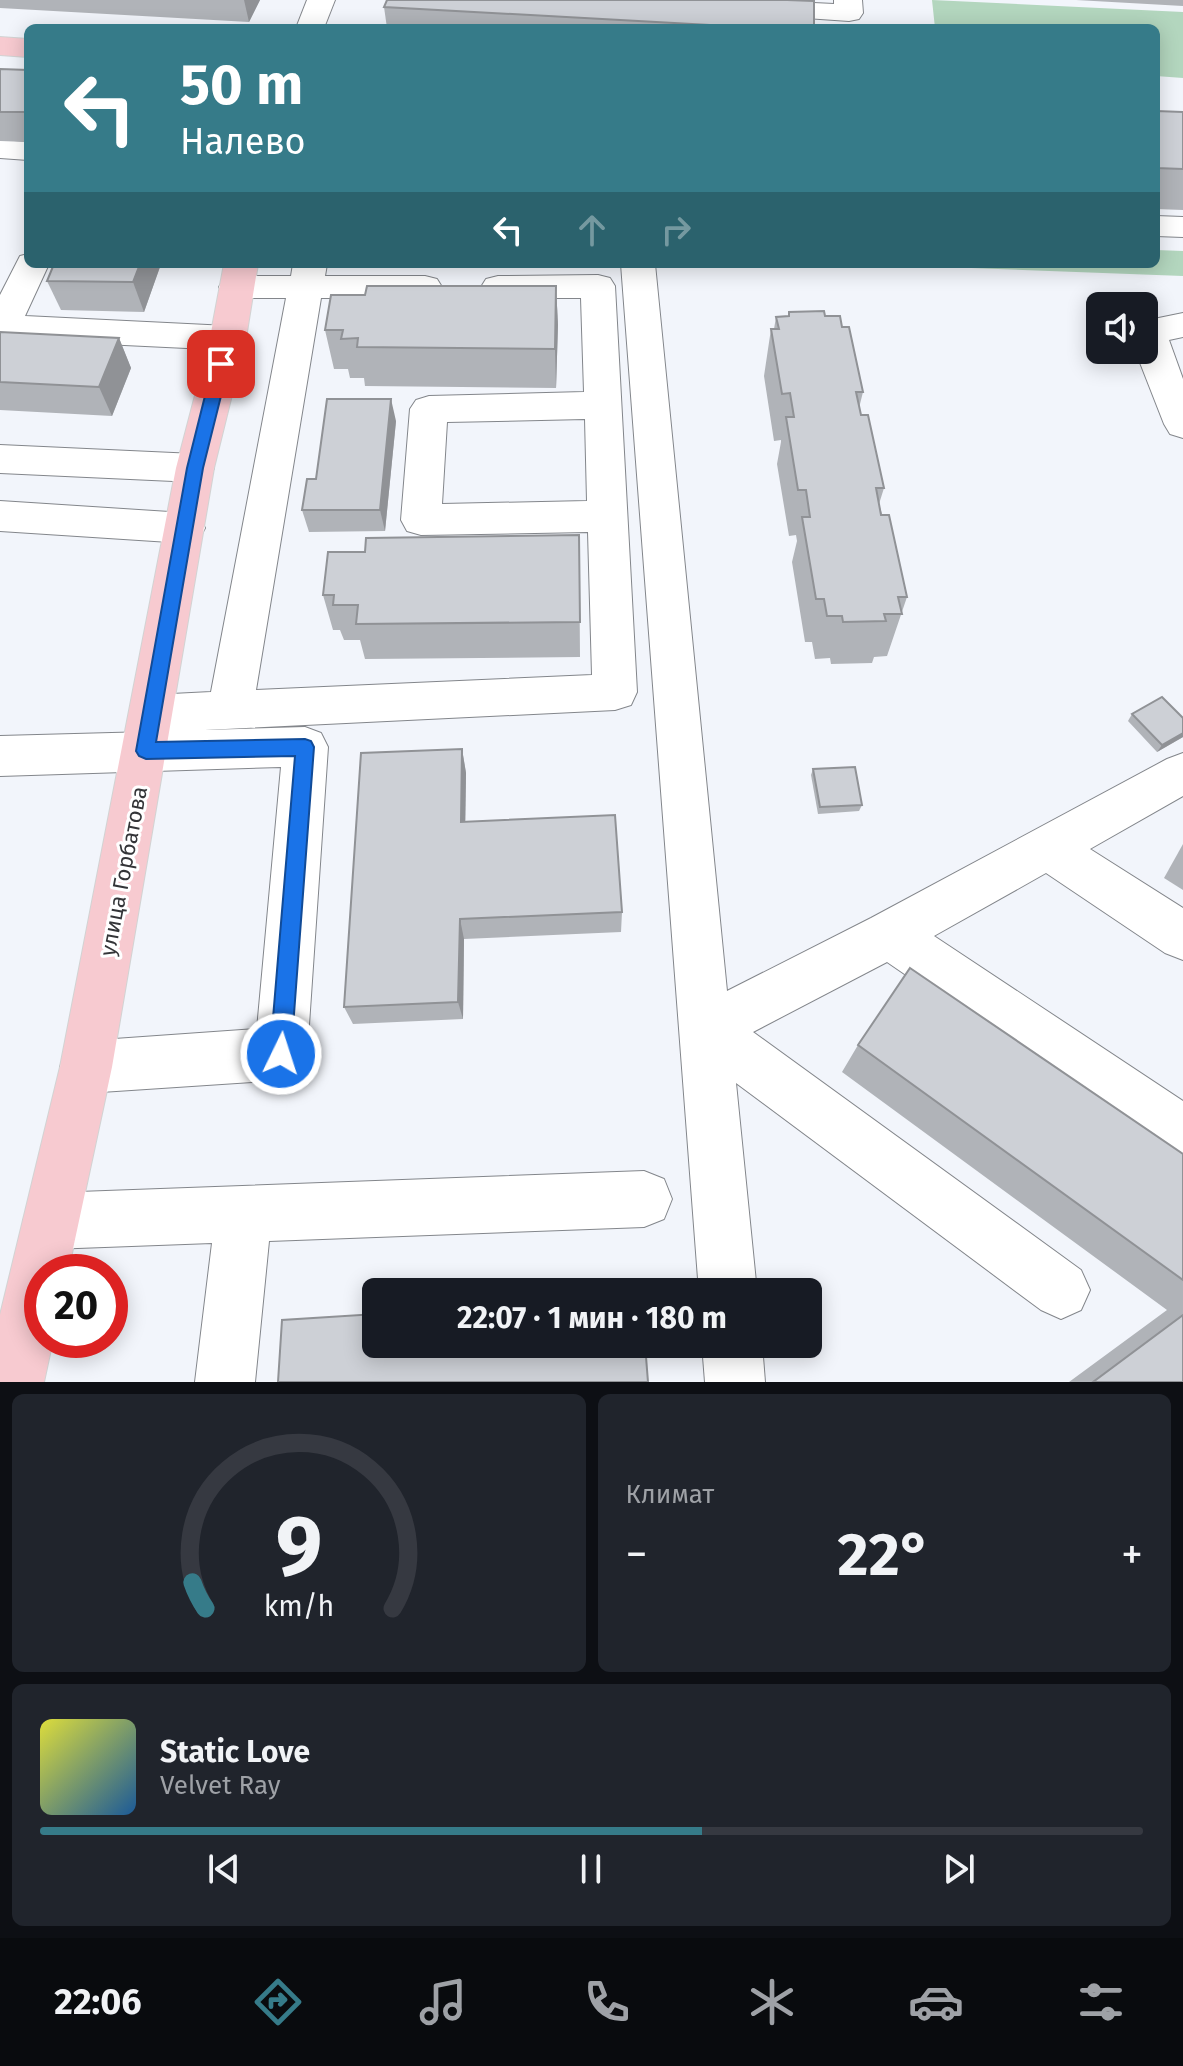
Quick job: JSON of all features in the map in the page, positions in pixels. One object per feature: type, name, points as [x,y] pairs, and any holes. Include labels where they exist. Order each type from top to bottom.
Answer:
[{"type":"main road","points":[[0,46],[24,48]]},
{"type":"main road","name":"улица Горбатова","points":[[14,1382],[86,1067],[195,468],[228,338],[238,275]]},
{"type":"street","points":[[312,24],[321,0]]},
{"type":"street","points":[[726,6],[849,13],[848,0]]},
{"type":"street","points":[[0,149],[24,151]]},
{"type":"street","points":[[1160,226],[1183,227]]},
{"type":"street","points":[[30,268],[1,327],[228,338]]},
{"type":"street","points":[[638,268],[727,1278]]},
{"type":"street","points":[[0,756],[149,732],[230,710],[615,692],[598,286],[238,275]]},
{"type":"street","points":[[230,710],[308,276]]},
{"type":"street","points":[[1183,325],[1157,330],[1151,338],[1152,348],[1183,424]]},
{"type":"street","points":[[603,405],[429,409],[421,520],[610,516]]},
{"type":"street","points":[[0,459],[195,468]]},
{"type":"street","points":[[5,528],[185,528]]},
{"type":"street","points":[[86,1067],[281,1054],[305,747],[149,732]]},
{"type":"street","points":[[706,1029],[889,935],[1183,773]]},
{"type":"street","points":[[1047,847],[1183,936]]},
{"type":"street","points":[[889,935],[1183,1133]]},
{"type":"street","points":[[706,1029],[1061,1290]]},
{"type":"street","points":[[51,1221],[644,1199]]},
{"type":"street","points":[[225,1382],[244,1214]]},
{"type":"street","points":[[733,1358],[735,1382]]},
{"type":"green space","points":[[932,0],[1183,12],[1183,78],[1160,76],[1160,24],[935,24]]},
{"type":"green space","points":[[1160,250],[1183,251],[1183,276],[970,268],[1160,268]]},
{"type":"building","points":[[387,0],[814,1],[814,24],[693,24],[384,7]]},
{"type":"building","points":[[0,69],[24,70],[24,112],[0,112]]},
{"type":"building","points":[[1160,111],[1183,112],[1183,169],[1160,168]]},
{"type":"building","points":[[52,268],[138,268],[133,282],[47,281]]},
{"type":"building","points":[[367,286],[556,286],[555,349],[357,347],[358,338],[341,339],[343,330],[325,330],[331,295],[365,295]]},
{"type":"building","points":[[824,311],[825,316],[840,316],[842,327],[849,327],[863,392],[856,392],[861,415],[868,415],[884,488],[876,488],[881,515],[889,515],[907,597],[898,597],[902,614],[884,614],[886,621],[843,622],[842,616],[827,616],[824,599],[816,599],[802,517],[810,517],[806,490],[798,490],[786,417],[794,417],[790,393],[782,394],[771,329],[779,329],[776,317],[789,316],[789,312]]},
{"type":"building","points":[[0,332],[119,338],[99,387],[0,382]]},
{"type":"building","points":[[327,399],[391,399],[380,510],[302,510],[307,479],[316,479]]},
{"type":"building","points":[[579,535],[580,622],[356,624],[358,605],[333,605],[334,595],[323,595],[328,552],[365,552],[366,538]]},
{"type":"building","points":[[1162,697],[1183,718],[1183,733],[1162,745],[1132,714]]},
{"type":"building","points":[[462,749],[461,822],[615,815],[622,912],[460,919],[458,1002],[344,1007],[361,753]]},
{"type":"building","points":[[855,767],[862,805],[820,807],[813,769]]},
{"type":"building","points":[[910,968],[1183,1154],[1183,1280],[858,1045]]},
{"type":"building","points":[[362,1315],[362,1358],[646,1358],[648,1382],[278,1382],[282,1320]]},
{"type":"building","points":[[1183,1315],[1183,1382],[1093,1382]]},
{"type":"route","points":[[221,364],[195,468],[146,751],[305,747],[281,1054]]}]
